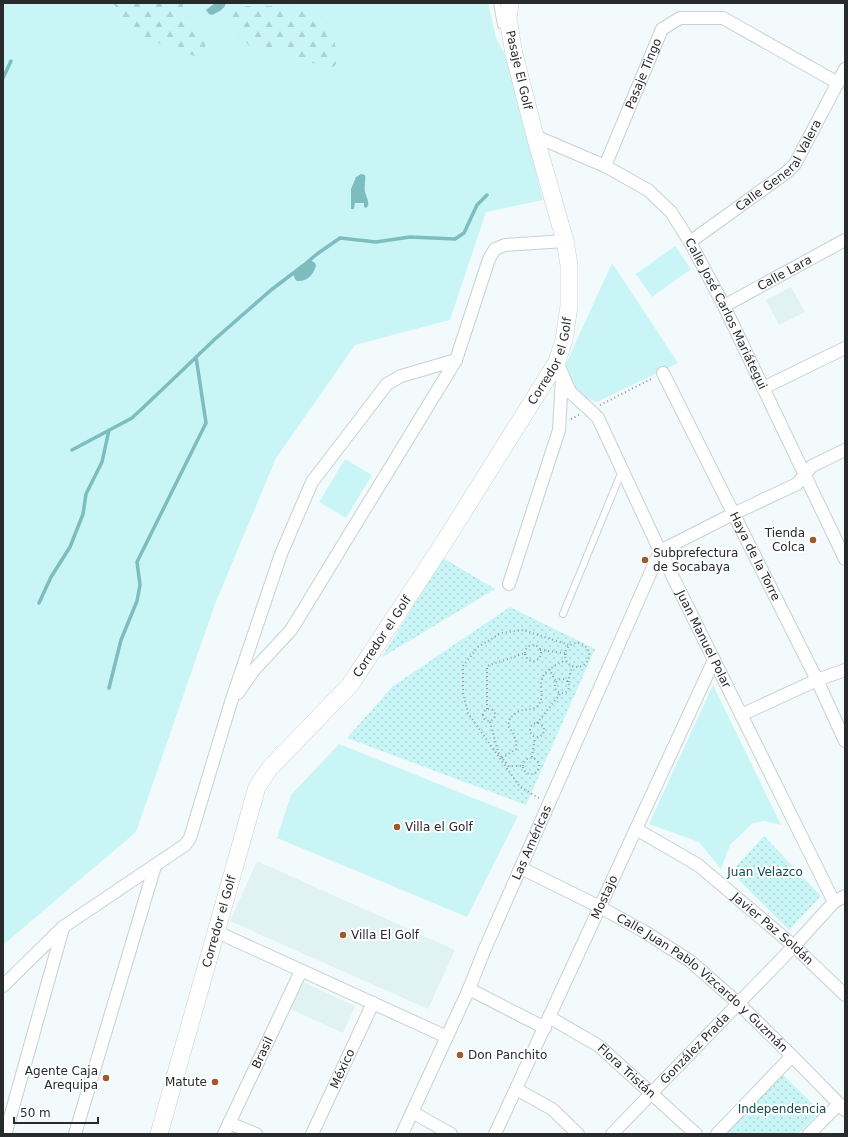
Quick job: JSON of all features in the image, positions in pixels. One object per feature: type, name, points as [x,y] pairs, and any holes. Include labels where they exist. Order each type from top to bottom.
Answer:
[{"type":"street","name":"Pasaje El Golf","points":[[510,3],[508,19],[514,54],[535,136]]},
{"type":"street","name":"Pasaje Tingo","points":[[605,166],[662,29],[680,18],[723,18],[838,83]]},
{"type":"street","name":"Calle General Valera","points":[[690,242],[787,172],[795,164],[845,69]]},
{"type":"street","name":"Calle José Carlos Mariátegui","points":[[535,136],[605,166],[648,190],[671,212],[690,242],[724,306],[845,559]]},
{"type":"street","name":"Corredor el Golf","points":[[159,1134],[257,787],[270,768],[350,685],[560,367],[569,306],[570,265],[565,241],[535,136]]},
{"type":"street","name":"Calle Lara","points":[[724,306],[845,240]]},
{"type":"street","points":[[231,702],[254,670],[291,630],[456,360],[489,259],[495,249],[505,245],[565,241]]},
{"type":"street","points":[[763,388],[845,348]]},
{"type":"street","points":[[3,986],[63,926],[185,846],[190,838],[231,702],[281,554],[312,482],[388,384],[401,376],[456,360]]},
{"type":"street","points":[[509,584],[559,430],[560,367]]},
{"type":"street","name":"Juan Manuel Polar","points":[[560,367],[570,392],[598,418],[660,552],[834,902]]},
{"type":"street","name":"Haya de la Torre","points":[[663,373],[845,741]]},
{"type":"street","points":[[660,552],[733,514],[797,484],[812,466],[845,450]]},
{"type":"street","name":"Las Américas","points":[[402,1134],[469,989],[660,552]]},
{"type":"street","name":"Mostajo","points":[[495,1134],[714,660]]},
{"type":"street","points":[[741,715],[816,680],[845,670]]},
{"type":"street","name":"Javier Paz Soldán","points":[[636,829],[698,865],[794,946],[845,995]]},
{"type":"street","points":[[74,1134],[155,866]]},
{"type":"street","name":"Calle Juan Pablo Vizcardo y Guzmán","points":[[521,868],[600,907],[645,932],[690,961],[738,1003],[842,1107]]},
{"type":"street","name":"González Prada","points":[[612,1134],[794,946],[834,902],[845,896]]},
{"type":"street","points":[[6,1132],[63,926]]},
{"type":"street","points":[[217,932],[447,1036]]},
{"type":"street","name":"Brasil","points":[[224,1134],[301,971]]},
{"type":"street","name":"Flora Tristán","points":[[469,989],[599,1046],[696,1134]]},
{"type":"street","name":"México","points":[[312,1134],[372,1003]]},
{"type":"street","points":[[717,1134],[792,1056]]},
{"type":"street","points":[[516,1089],[552,1109],[578,1134]]},
{"type":"street","points":[[809,1134],[842,1107]]},
{"type":"street","points":[[412,1112],[451,1134]]},
{"type":"street","points":[[230,1122],[256,1134]]},
{"type":"lane","points":[[497,3],[501,27]]},
{"type":"lane","points":[[563,614],[622,471]]},
{"type":"path","points":[[558,425],[663,373]]},
{"type":"path","points":[[549,804],[520,787],[468,713],[462,693],[463,666],[478,647],[502,633],[523,630],[569,645],[577,643],[582,644],[588,649],[589,653],[588,662],[585,665],[581,667],[572,666],[565,660],[565,652],[569,645]]},
{"type":"path","points":[[487,709],[487,666],[525,653],[527,648],[532,646],[537,646],[540,650],[565,652]]},
{"type":"path","points":[[525,653],[527,658],[534,661],[540,657],[540,650]]},
{"type":"path","points":[[502,758],[516,749],[517,742],[514,732],[508,726],[510,718],[520,711],[532,709],[539,705],[542,698],[541,683],[543,676],[549,670],[565,660]]},
{"type":"path","points":[[535,736],[531,733],[530,729],[537,723],[561,694],[566,693],[569,689],[568,682],[572,666]]},
{"type":"path","points":[[549,670],[556,682],[555,688],[557,692],[561,694]]},
{"type":"path","points":[[556,682],[562,679],[568,682]]},
{"type":"path","points":[[487,709],[482,713],[482,718],[490,722]]},
{"type":"path","points":[[487,709],[493,711],[495,714],[494,718],[490,722]]},
{"type":"path","points":[[490,722],[498,752],[502,758],[508,766],[523,766]]},
{"type":"path","points":[[535,736],[539,736],[544,732],[543,726],[537,723]]},
{"type":"path","points":[[532,757],[535,736]]},
{"type":"path","points":[[532,757],[539,762],[540,767],[537,772],[529,774],[525,771],[523,766],[525,760],[532,757]]},
{"type":"shaded area","points":[[215,3],[226,3],[220,10],[212,15],[209,14],[206,10]]},
{"type":"shaded area","points":[[361,174],[365,175],[365,192],[368,200],[368,206],[366,208],[364,207],[364,203],[355,203],[354,209],[351,209],[351,189],[356,177]]},
{"type":"shaded area","points":[[310,260],[315,263],[316,266],[313,272],[307,279],[297,281],[293,274]]},
{"type":"shaded area","points":[[791,287],[805,312],[779,325],[766,300]]},
{"type":"shaded area","name":"Villa El Golf","points":[[257,861],[455,950],[428,1009],[230,921]]},
{"type":"shaded area","points":[[303,982],[355,1006],[343,1033],[290,1009]]},
{"type":"green space","points":[[3,3],[488,3],[496,38],[506,57],[543,200],[486,212],[450,320],[355,345],[276,458],[215,604],[136,832],[3,945]]},
{"type":"green space","points":[[113,3],[182,3],[185,12],[205,33],[205,47],[197,57],[163,45],[132,31]]},
{"type":"green space","points":[[247,6],[305,8],[322,17],[334,36],[337,63],[331,69],[319,66],[286,51],[252,48],[238,35],[230,11]]},
{"type":"green space","points":[[675,246],[691,269],[652,297],[636,274]]},
{"type":"green space","points":[[612,263],[678,363],[597,402],[589,400],[578,393],[572,384],[566,364]]},
{"type":"green space","points":[[345,459],[372,475],[346,518],[319,502]]},
{"type":"green space","points":[[443,558],[495,589],[381,658]]},
{"type":"green space","name":"Villa el Golf","points":[[510,607],[595,649],[526,805],[347,738],[393,686]]},
{"type":"green space","points":[[713,685],[781,825],[764,821],[753,823],[730,845],[721,869],[699,842],[649,824]]},
{"type":"green space","name":"Villa el Golf","points":[[339,744],[518,816],[467,917],[277,838],[291,795]]},
{"type":"green space","name":"Juan Velazco","points":[[764,836],[821,896],[789,930],[731,872]]},
{"type":"green space","name":"Independencia","points":[[782,1074],[820,1111],[798,1134],[724,1134]]},
{"type":"waterway","points":[[3,78],[11,61]]},
{"type":"waterway","points":[[72,450],[132,418],[215,339],[271,290],[340,238],[376,242],[410,237],[455,239],[464,233],[477,205],[487,195]]},
{"type":"waterway","points":[[109,688],[121,640],[137,601],[140,585],[137,562],[206,423],[196,357]]},
{"type":"waterway","points":[[39,603],[51,577],[70,547],[83,514],[86,494],[102,462],[109,430]]},
{"type":"place","name":"Tienda Colca","points":[[813,540]]},
{"type":"place","name":"Subprefectura de Socabaya","points":[[645,560]]},
{"type":"place","name":"Villa el Golf","points":[[397,827]]},
{"type":"place","name":"Villa El Golf","points":[[343,935]]},
{"type":"place","name":"Don Panchito","points":[[460,1055]]},
{"type":"place","name":"Agente Caja Arequipa","points":[[106,1078]]},
{"type":"place","name":"Matute","points":[[215,1082]]}]
